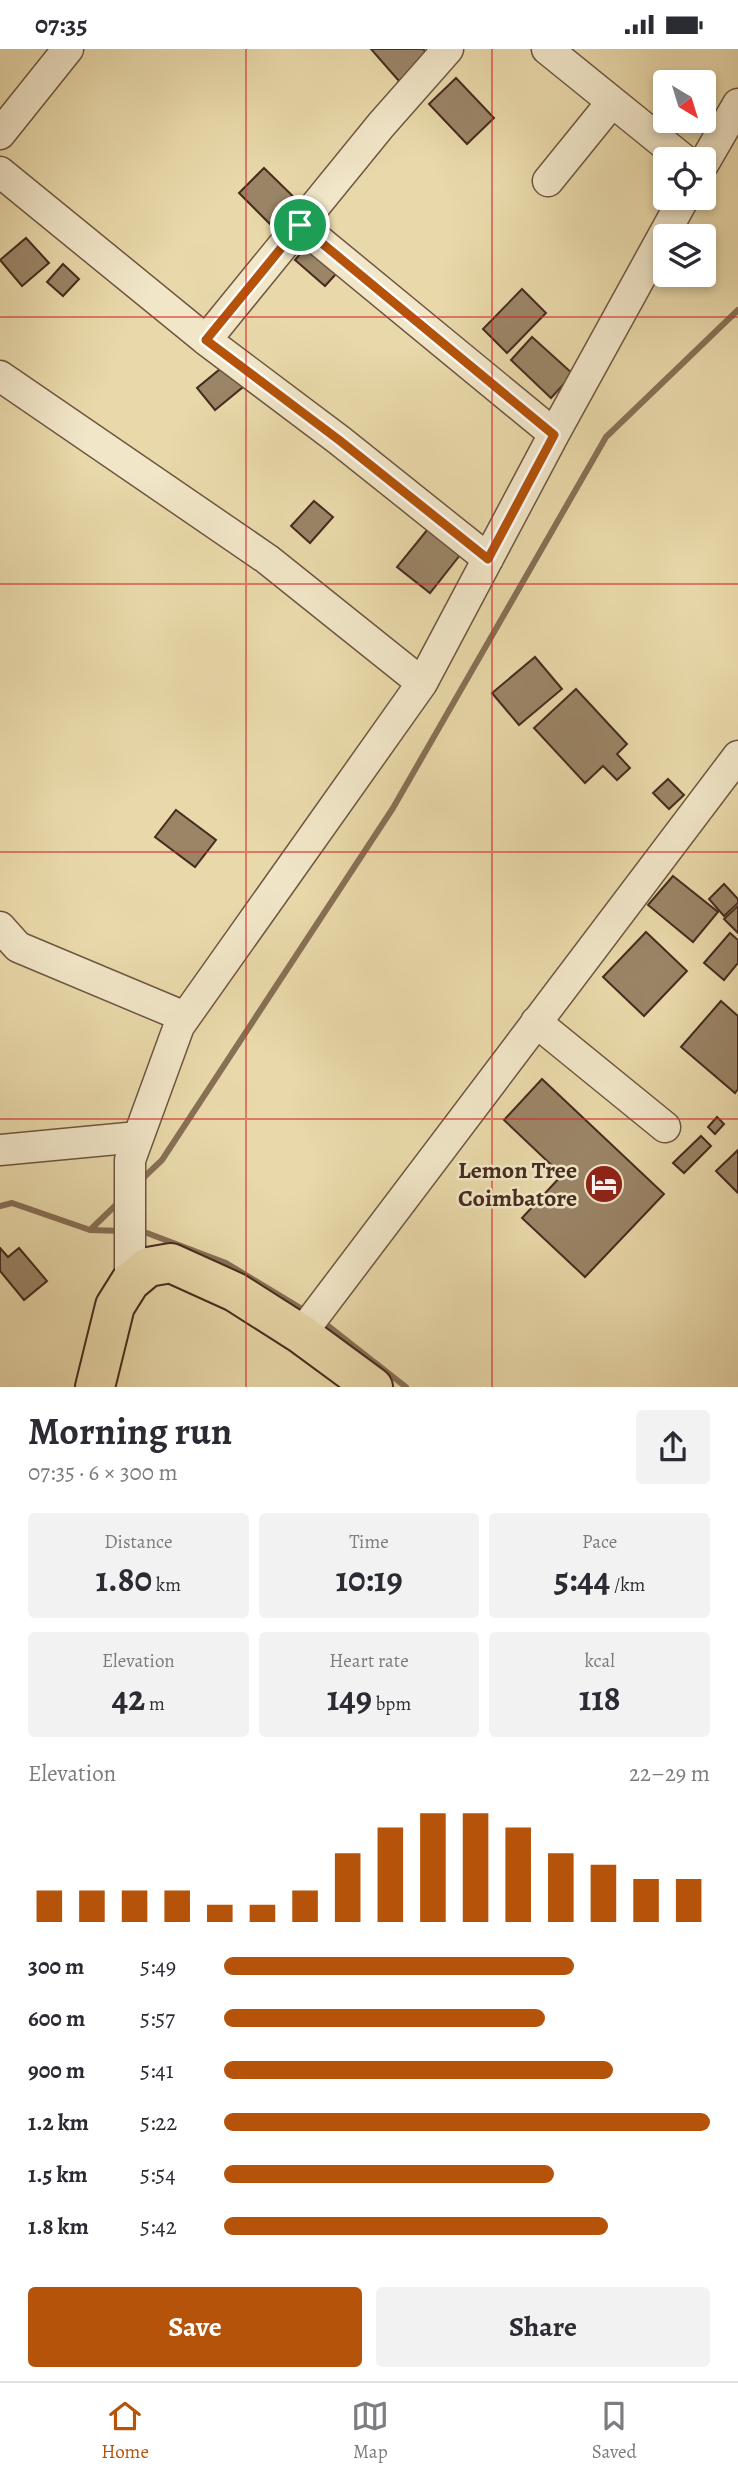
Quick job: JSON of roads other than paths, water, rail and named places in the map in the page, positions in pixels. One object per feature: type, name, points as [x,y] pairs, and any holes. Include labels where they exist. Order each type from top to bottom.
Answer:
[{"type":"main road","points":[[95,1387],[115,1306],[130,1268],[170,1263],[235,1293],[309,1322],[373,1387]]},
{"type":"street","points":[[0,134],[68,49]]},
{"type":"street","points":[[206,340],[381,125],[448,49]]},
{"type":"street","points":[[547,49],[669,147]]},
{"type":"street","points":[[548,181],[612,102]]},
{"type":"street","points":[[713,147],[738,104]]},
{"type":"street","points":[[0,171],[206,340],[339,440],[488,559]]},
{"type":"street","points":[[130,1268],[134,1149],[178,1025],[422,683],[677,210]]},
{"type":"street","points":[[300,225],[554,435]]},
{"type":"street","points":[[0,376],[267,559],[422,683]]},
{"type":"street","points":[[309,1322],[738,756]]},
{"type":"street","points":[[0,927],[18,947],[185,1017]]},
{"type":"street","points":[[536,1022],[665,1128]]},
{"type":"street","points":[[0,1150],[134,1149]]},
{"type":"waterway","points":[[140,1181],[162,1160],[393,808],[606,437],[738,310]]},
{"type":"waterway","points":[[0,1206],[12,1203],[90,1230],[120,1201]]},
{"type":"waterway","points":[[90,1230],[123,1231]]},
{"type":"waterway","points":[[138,1232],[226,1263],[307,1312]]},
{"type":"waterway","points":[[322,1321],[406,1387]]},
{"type":"place","name":"Lemon Tree Coimbatore","points":[[604,1184]]}]
